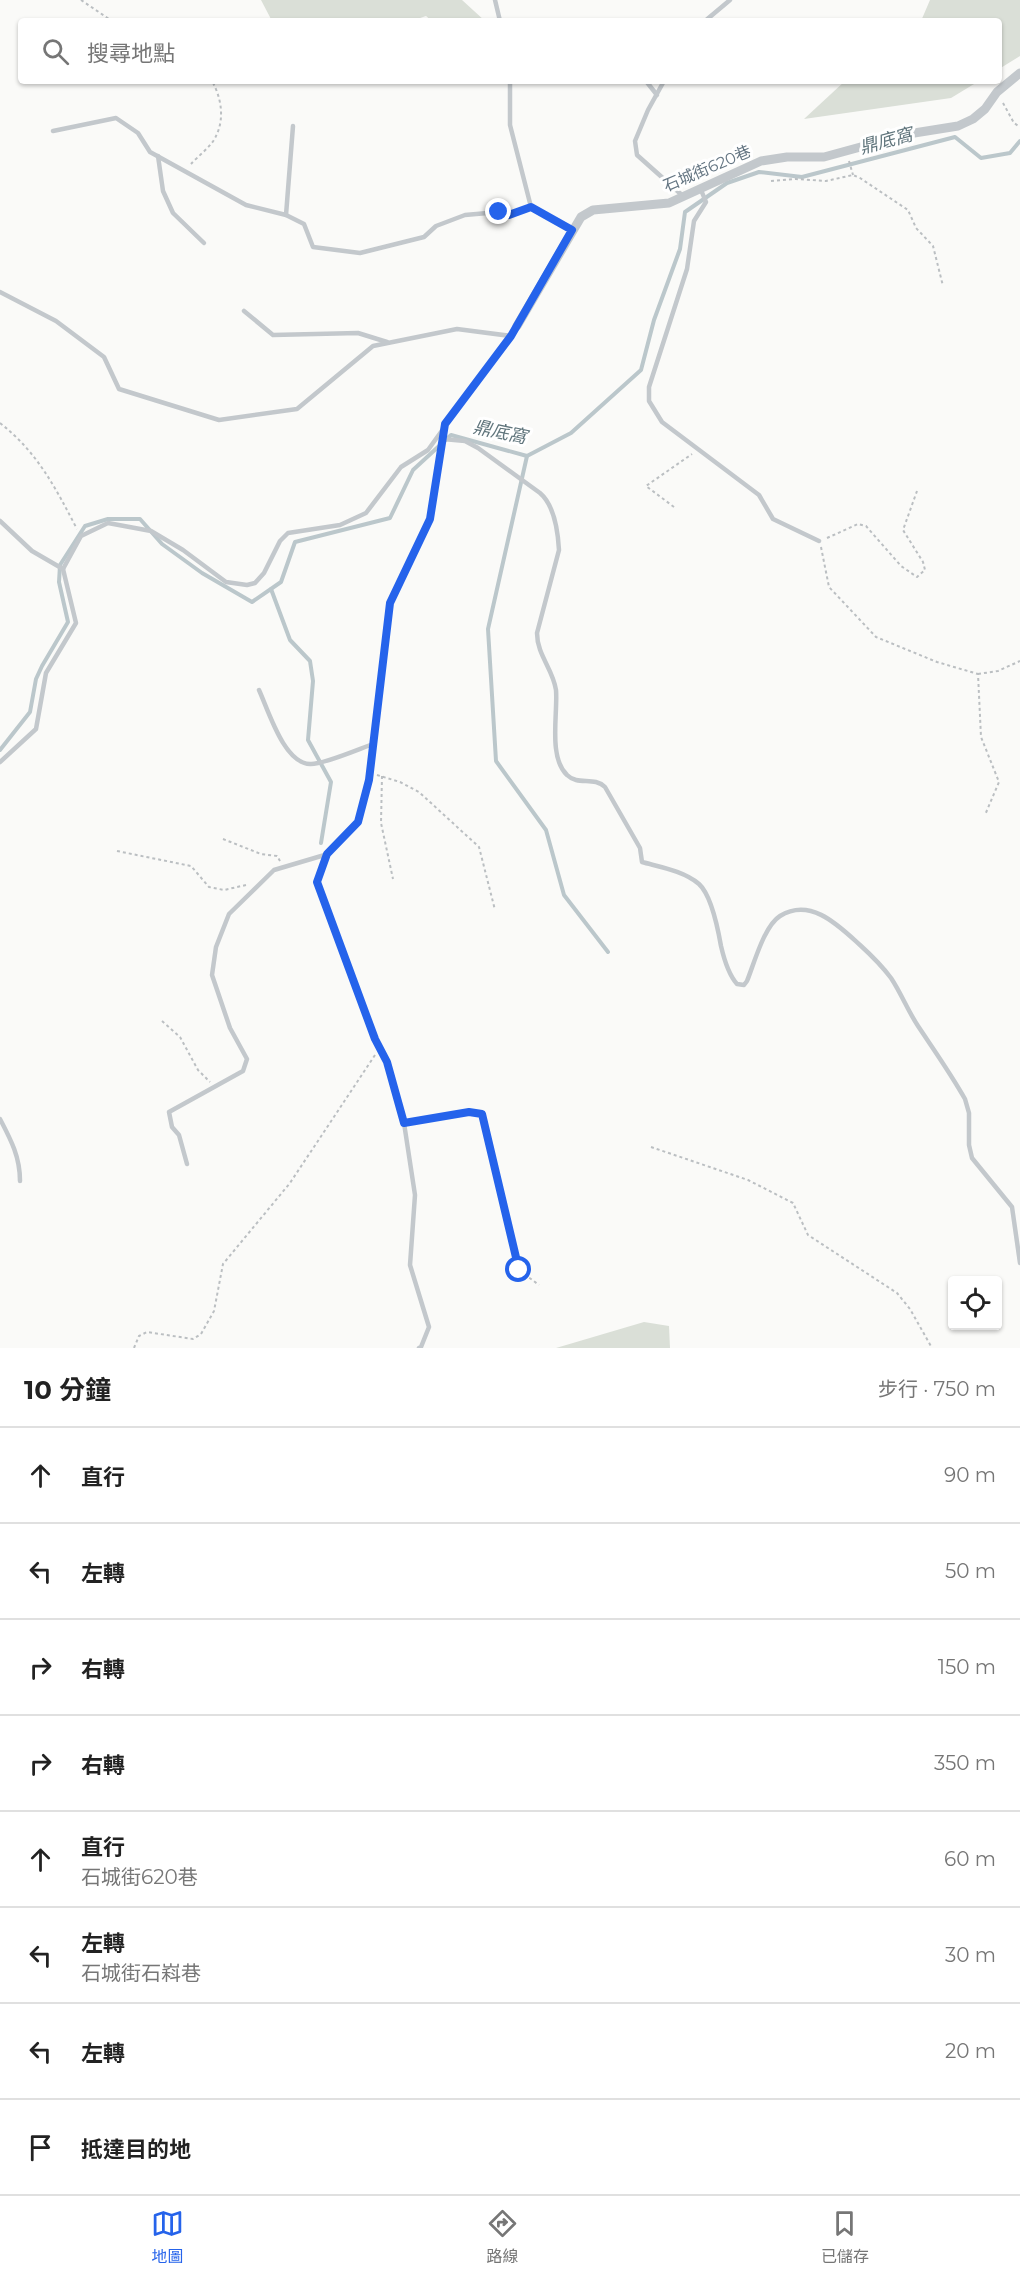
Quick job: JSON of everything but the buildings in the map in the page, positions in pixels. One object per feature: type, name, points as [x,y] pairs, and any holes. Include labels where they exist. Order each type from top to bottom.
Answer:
[{"type":"street","name":"石城街620巷","points":[[517,326],[572,230],[581,217],[593,210],[669,203],[761,161],[787,157],[824,158],[908,134],[958,126],[973,119],[985,109],[997,92],[1020,74]]},
{"type":"lane","points":[[495,0],[499,18]]},
{"type":"lane","points":[[709,18],[730,0]]},
{"type":"lane","points":[[510,84],[510,125],[531,207],[572,230]]},
{"type":"lane","points":[[649,84],[657,94]]},
{"type":"lane","points":[[662,84],[635,141],[637,155],[683,196]]},
{"type":"lane","points":[[53,131],[116,118],[138,133],[150,152],[246,205],[286,215],[304,224],[313,247],[360,253],[424,237],[436,226],[465,215],[499,212],[509,215],[531,207]]},
{"type":"lane","points":[[286,215],[293,126]]},
{"type":"lane","points":[[158,156],[163,191],[173,213],[204,243]]},
{"type":"lane","points":[[701,190],[706,202],[694,221],[687,269],[649,387],[649,401],[662,423],[759,495],[773,519],[819,541]]},
{"type":"lane","points":[[0,292],[56,321],[104,357],[119,389],[219,420],[297,409],[373,346],[457,329],[511,336]]},
{"type":"lane","points":[[244,311],[273,335],[358,333],[389,342]]},
{"type":"lane","points":[[0,762],[36,729],[46,673],[76,623],[63,569],[81,536],[108,523],[151,531],[183,550],[226,582],[248,585],[255,583],[264,573],[280,541],[288,533],[340,525],[366,513],[401,467],[428,450],[517,326]]},
{"type":"lane","points":[[419,1348],[429,1327],[410,1265],[416,1195],[404,1123],[387,1062],[317,882],[327,854],[358,822],[370,774],[390,603],[430,519],[445,424]]},
{"type":"lane","points":[[443,439],[465,441],[478,448],[548,502],[559,538],[559,550],[537,633],[537,645],[555,684],[555,733],[558,757],[565,774],[576,781],[597,781],[605,787],[640,848],[642,862],[653,863],[700,885],[717,924],[731,978],[737,984],[744,985],[747,981],[761,945],[775,921],[781,916],[794,912],[813,911],[836,923],[876,960],[891,978],[904,1004],[965,1099],[969,1113],[969,1145],[972,1158],[1012,1207],[1020,1263]]},
{"type":"lane","points":[[0,521],[32,551],[63,569]]},
{"type":"lane","points":[[259,690],[283,744],[298,761],[312,764],[373,744]]},
{"type":"lane","points":[[187,1164],[179,1135],[172,1127],[170,1112],[243,1071],[247,1059],[230,1028],[212,975],[216,947],[229,914],[274,870],[327,854]]},
{"type":"lane","points":[[0,1119],[14,1144],[20,1163],[20,1181]]},
{"type":"path","points":[[81,0],[108,18]]},
{"type":"path","points":[[185,171],[216,137],[221,96],[214,84]]},
{"type":"path","points":[[997,92],[1014,123],[1020,127]]},
{"type":"path","points":[[846,150],[853,175],[908,210],[916,228],[933,246],[943,286]]},
{"type":"path","points":[[771,181],[796,179],[826,181],[853,175]]},
{"type":"path","points":[[0,423],[42,465],[81,536]]},
{"type":"path","points":[[674,507],[646,486],[699,450]]},
{"type":"path","points":[[917,491],[903,530],[923,562],[925,570],[917,577],[901,566],[866,526],[858,524],[819,541],[829,587],[876,637],[937,662],[978,674],[998,671],[1020,661]]},
{"type":"path","points":[[978,674],[981,737],[999,782],[985,815]]},
{"type":"path","points":[[370,774],[382,776],[419,792],[479,847],[495,910]]},
{"type":"path","points":[[382,776],[381,823],[393,879]]},
{"type":"path","points":[[223,839],[261,854],[277,856],[283,867]]},
{"type":"path","points":[[117,851],[191,866],[209,887],[224,890],[263,881]]},
{"type":"path","points":[[162,1021],[180,1037],[198,1070],[214,1087]]},
{"type":"path","points":[[134,1348],[139,1336],[147,1332],[193,1339],[201,1334],[214,1311],[223,1264],[290,1183],[380,1048]]},
{"type":"path","points":[[404,1123],[469,1112],[482,1114],[519,1270],[539,1286]]},
{"type":"path","points":[[651,1147],[748,1180],[793,1203],[808,1235],[897,1293],[910,1309],[932,1348]]},
{"type":"shaded area","points":[[261,0],[462,0],[482,18],[428,18],[426,16],[420,18],[270,18]]},
{"type":"shaded area","points":[[930,0],[1020,0],[1020,56],[1002,67],[1002,18],[922,18]]},
{"type":"shaded area","points":[[842,84],[974,84],[951,98],[804,119]]},
{"type":"shaded area","points":[[644,1322],[669,1326],[670,1348],[556,1348]]},
{"type":"waterway","name":"鼎底窩","points":[[0,750],[30,712],[36,679],[68,622],[59,582],[60,565],[85,526],[108,519],[140,519],[162,544],[202,573],[252,602],[281,582],[295,542],[390,518],[413,470],[451,435],[527,456],[571,433],[641,370],[654,320],[680,249],[685,212],[727,183],[759,172],[802,177],[955,137],[981,158],[1010,153],[1020,141]]},
{"type":"waterway","points":[[527,456],[488,629],[496,761],[546,830],[564,895],[608,952]]},
{"type":"waterway","points":[[271,589],[290,640],[310,661],[313,681],[308,740],[331,782],[321,843]]},
{"type":"route","points":[[499,212],[509,215],[531,207],[572,230],[511,336],[445,424],[430,519],[390,603],[369,780],[358,822],[327,854],[317,882],[375,1039],[387,1062],[404,1123],[469,1112],[482,1114],[519,1270]]}]
